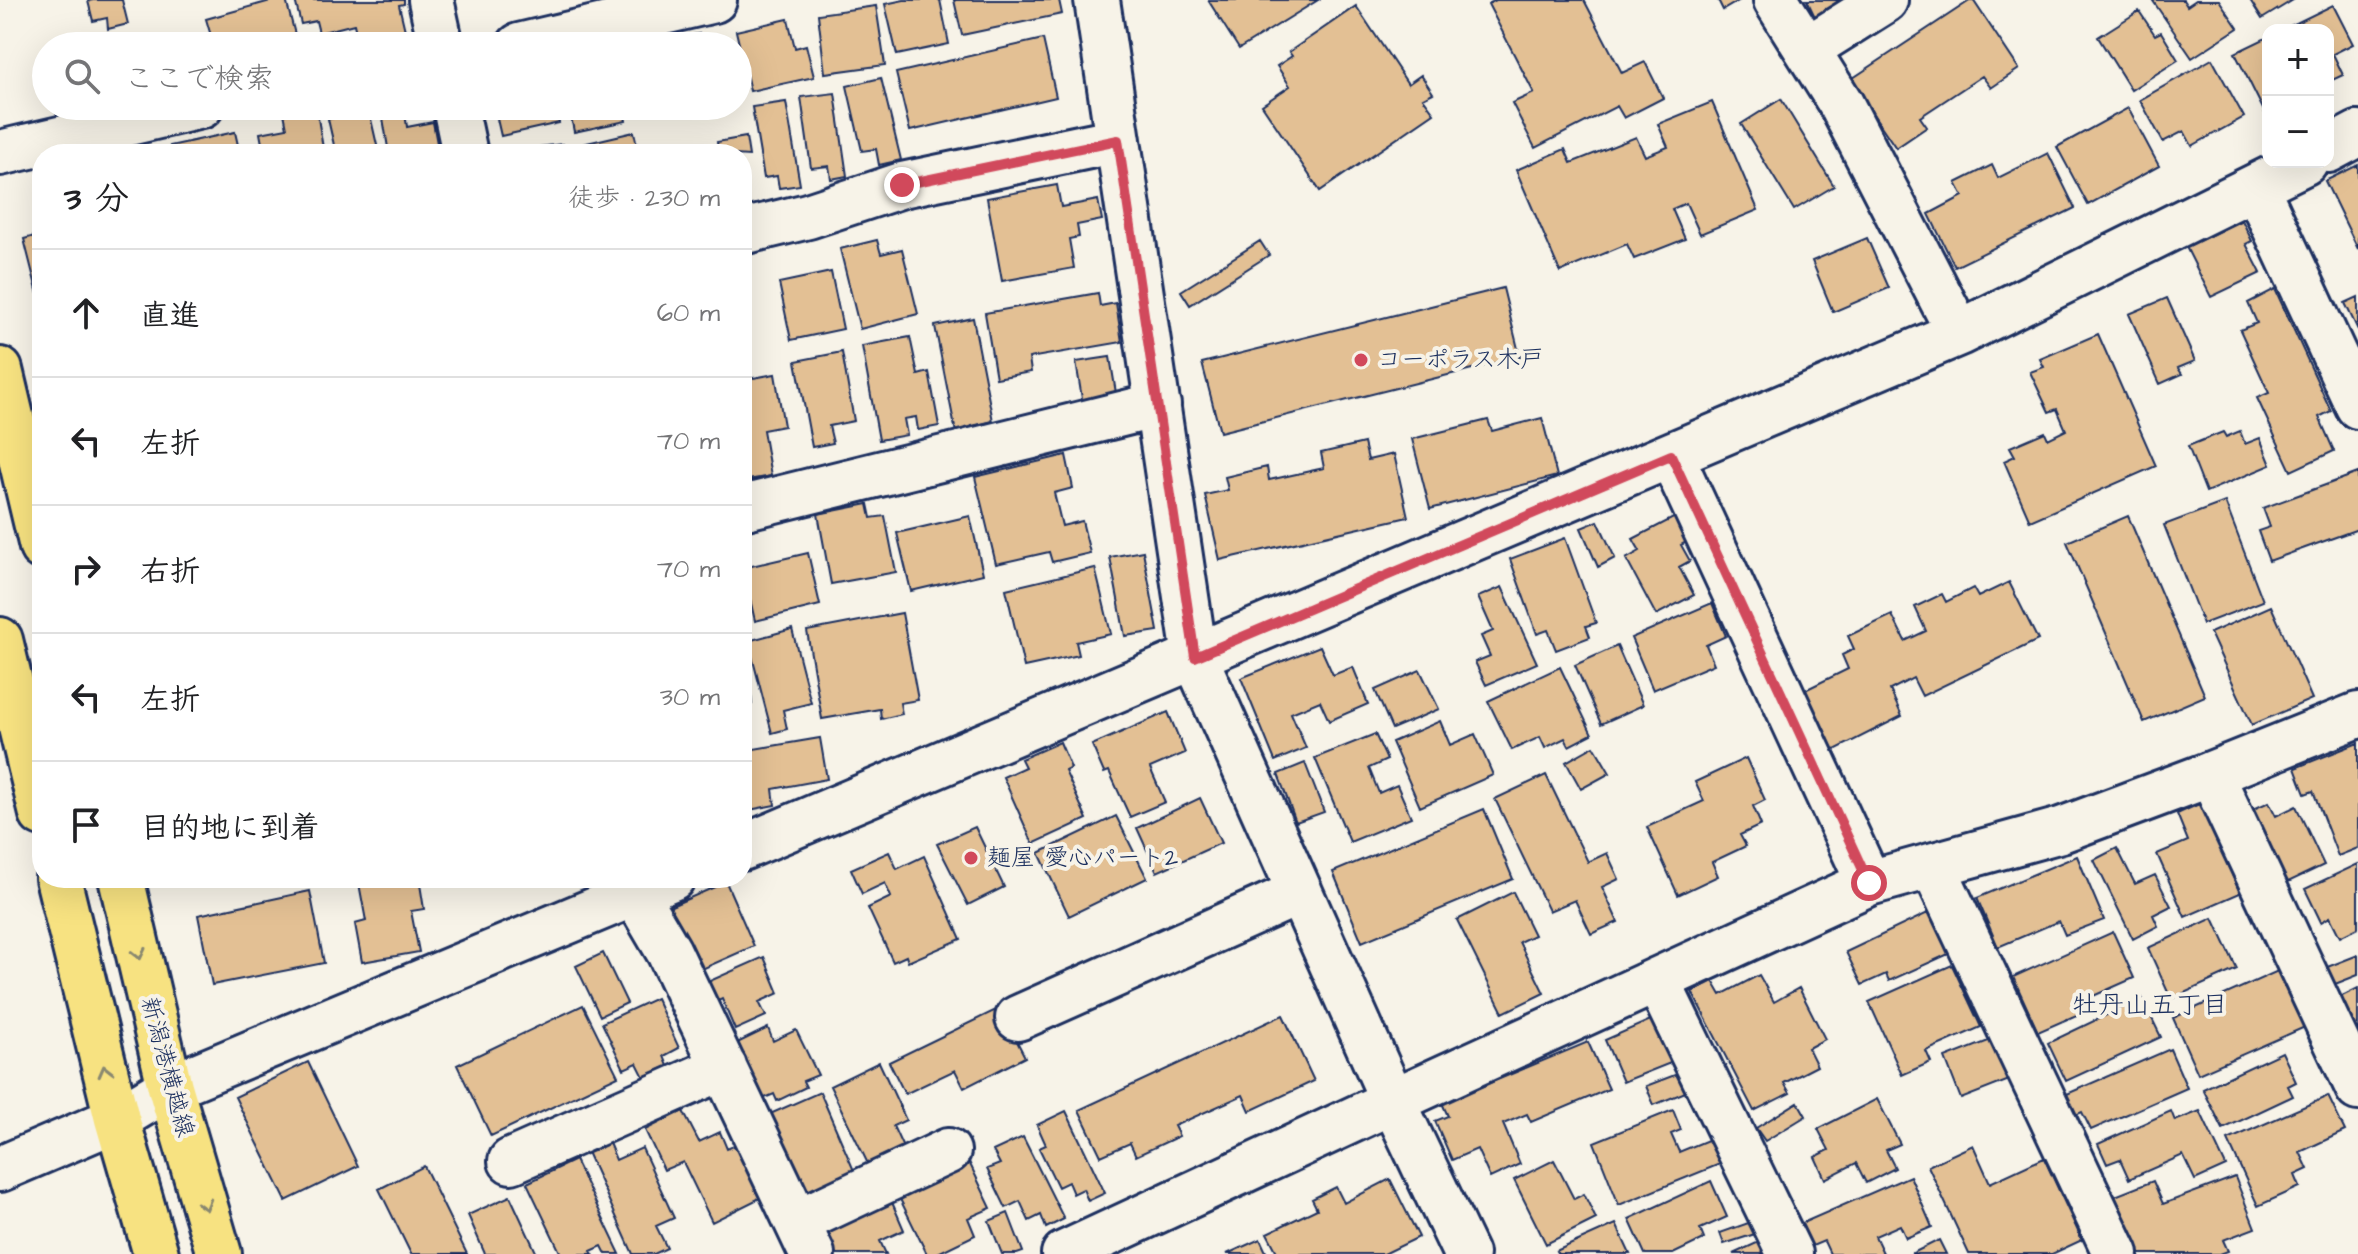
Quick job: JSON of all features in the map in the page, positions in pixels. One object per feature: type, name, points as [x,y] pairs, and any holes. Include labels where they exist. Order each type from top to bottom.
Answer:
[{"type":"main road","points":[[0,370],[32,505]]},
{"type":"main road","points":[[0,640],[32,773]]},
{"type":"main road","points":[[60,888],[117,1119],[156,1254]]},
{"type":"main road","name":"新潟港横越線","points":[[123,888],[170,1087],[219,1254]]},
{"type":"street","points":[[431,0],[438,32]]},
{"type":"street","points":[[578,32],[714,0]]},
{"type":"street","points":[[1097,0],[1195,657],[1393,1101],[1466,1254]]},
{"type":"street","points":[[1776,0],[1841,104],[1959,333]]},
{"type":"street","points":[[1807,49],[1885,0]]},
{"type":"street","points":[[38,144],[141,120]]},
{"type":"street","points":[[458,120],[463,144]]},
{"type":"street","points":[[2334,147],[2358,134]]},
{"type":"street","points":[[752,230],[808,216],[902,185],[1118,140]]},
{"type":"street","points":[[0,153],[32,146]]},
{"type":"street","points":[[752,844],[1959,333],[2293,168]]},
{"type":"street","points":[[2256,187],[2358,406]]},
{"type":"street","points":[[752,506],[1158,405]]},
{"type":"street","points":[[1671,455],[1869,883]]},
{"type":"street","points":[[1064,1254],[1869,883],[2061,830],[2358,715]]},
{"type":"street","points":[[2211,774],[2358,1088]]},
{"type":"street","points":[[1933,866],[2116,1254]]},
{"type":"street","points":[[0,1169],[117,1119],[170,1087],[640,888]]},
{"type":"street","points":[[648,888],[669,952],[804,1238],[948,1151]]},
{"type":"street","points":[[1018,1018],[1300,892]]},
{"type":"street","points":[[1657,980],[1790,1254]]},
{"type":"street","points":[[511,1161],[724,1067]]},
{"type":"building","points":[[122,0],[128,24],[108,29],[107,18],[93,21],[88,1]]},
{"type":"building","points":[[274,0],[286,0],[294,32],[210,32],[206,19]]},
{"type":"building","points":[[295,0],[404,0],[404,4],[399,5],[405,32],[356,32],[354,24],[319,32],[316,21],[301,24]]},
{"type":"building","points":[[904,0],[940,0],[949,44],[897,55],[885,4]]},
{"type":"building","points":[[954,0],[1059,0],[1062,14],[962,35]]},
{"type":"building","points":[[1208,0],[1318,0],[1239,49]]},
{"type":"building","points":[[1496,0],[1584,0],[1622,73],[1645,62],[1663,98],[1624,118],[1617,106],[1535,148],[1512,103],[1534,93],[1488,4]]},
{"type":"building","points":[[1718,0],[1740,0],[1723,10]]},
{"type":"building","points":[[1807,0],[1852,0],[1815,17]]},
{"type":"building","points":[[1971,0],[2019,69],[1991,88],[1982,76],[1920,117],[1927,127],[1896,148],[1850,80]]},
{"type":"building","points":[[2155,0],[2183,0],[2187,6],[2196,0],[2219,0],[2238,28],[2192,58]]},
{"type":"building","points":[[2250,0],[2293,0],[2262,19]]},
{"type":"building","points":[[2333,5],[2353,44],[2334,54],[2334,24],[2294,24]]},
{"type":"building","points":[[876,6],[885,65],[825,73],[818,14]]},
{"type":"building","points":[[1356,6],[1408,84],[1421,75],[1433,93],[1423,98],[1434,113],[1320,191],[1262,105],[1290,86],[1277,66],[1292,56],[1289,52]]},
{"type":"building","points":[[2139,11],[2155,35],[2161,32],[2178,60],[2131,90],[2098,37]]},
{"type":"building","points":[[788,19],[795,48],[806,45],[814,77],[752,91],[752,32],[736,31]]},
{"type":"building","points":[[1043,39],[1056,97],[910,131],[896,73]]},
{"type":"building","points":[[2262,40],[2262,107],[2235,53]]},
{"type":"building","points":[[2334,56],[2343,75],[2334,79]]},
{"type":"building","points":[[2212,59],[2244,117],[2192,146],[2184,131],[2163,142],[2140,100]]},
{"type":"building","points":[[881,78],[901,160],[879,165],[876,149],[862,151],[847,86]]},
{"type":"building","points":[[835,93],[847,176],[831,179],[829,166],[811,168],[801,97]]},
{"type":"building","points":[[1781,99],[1834,186],[1794,210],[1741,124]]},
{"type":"building","points":[[786,102],[800,185],[779,188],[777,176],[764,178],[752,107]]},
{"type":"building","points":[[1712,102],[1758,210],[1700,234],[1686,203],[1672,209],[1685,239],[1634,259],[1627,244],[1560,272],[1516,170],[1565,149],[1571,163],[1636,137],[1645,156],[1668,147],[1658,124]]},
{"type":"building","points":[[2128,108],[2159,166],[2088,205],[2057,147]]},
{"type":"building","points":[[285,120],[318,120],[322,144],[262,144],[260,133],[287,128]]},
{"type":"building","points":[[328,120],[371,120],[377,144],[334,144]]},
{"type":"building","points":[[383,120],[406,120],[407,127],[433,122],[437,144],[387,144]]},
{"type":"building","points":[[497,120],[558,120],[559,123],[501,136]]},
{"type":"building","points":[[572,120],[626,120],[626,121],[574,132]]},
{"type":"building","points":[[235,132],[238,144],[179,144]]},
{"type":"building","points":[[634,132],[637,144],[583,144]]},
{"type":"building","points":[[746,137],[747,144],[717,144]]},
{"type":"building","points":[[2048,153],[2075,208],[1955,267],[1929,214],[1963,196],[1956,183],[1992,165],[1998,178]]},
{"type":"building","points":[[2358,165],[2358,249],[2325,181]]},
{"type":"building","points":[[1057,185],[1061,207],[1098,200],[1102,220],[1077,225],[1079,237],[1069,239],[1074,268],[1002,281],[987,198]]},
{"type":"building","points":[[2242,220],[2252,241],[2246,244],[2261,273],[2211,297],[2186,247]]},
{"type":"building","points":[[32,237],[32,271],[24,239]]},
{"type":"building","points":[[1867,238],[1889,288],[1833,312],[1812,261]]},
{"type":"building","points":[[877,240],[881,254],[902,249],[918,314],[860,329],[840,249]]},
{"type":"building","points":[[1260,241],[1269,255],[1190,305],[1181,291]]},
{"type":"building","points":[[831,272],[843,329],[791,340],[779,283]]},
{"type":"building","name":"コーポラス木戸","points":[[1503,288],[1520,357],[1220,432],[1202,363]]},
{"type":"building","points":[[2275,289],[2331,411],[2319,417],[2334,451],[2291,471],[2257,398],[2269,393],[2240,330],[2257,323],[2248,303]]},
{"type":"building","points":[[1098,293],[1100,306],[1116,303],[1122,342],[1029,358],[1031,372],[996,378],[985,313]]},
{"type":"building","points":[[2358,297],[2358,330],[2345,303]]},
{"type":"building","points":[[2167,298],[2195,361],[2178,368],[2182,374],[2160,384],[2129,314]]},
{"type":"building","points":[[973,318],[993,421],[972,426],[974,435],[957,438],[935,326]]},
{"type":"building","points":[[2098,334],[2156,466],[2030,521],[2004,461],[2015,456],[2010,447],[2045,432],[2048,439],[2066,430],[2057,409],[2049,412],[2030,372],[2044,367],[2040,359]]},
{"type":"building","points":[[910,337],[918,375],[929,372],[939,426],[918,430],[916,417],[904,419],[907,435],[879,440],[862,346]]},
{"type":"building","points":[[842,352],[854,421],[829,426],[833,443],[812,447],[796,361]]},
{"type":"building","points":[[1110,357],[1117,399],[1083,405],[1076,362]]},
{"type":"building","points":[[775,374],[784,426],[763,430],[771,476],[752,479],[752,378]]},
{"type":"building","points":[[1542,418],[1557,476],[1430,509],[1412,439],[1488,420],[1492,431]]},
{"type":"building","points":[[2240,431],[2245,444],[2260,438],[2271,465],[2206,492],[2188,446],[2223,432],[2226,437]]},
{"type":"building","points":[[1364,443],[1368,460],[1394,454],[1408,517],[1220,560],[1205,495],[1228,490],[1225,477],[1267,467],[1269,480],[1324,468],[1321,453]]},
{"type":"building","points":[[1066,455],[1073,488],[1054,493],[1062,526],[1082,521],[1090,553],[1052,562],[1049,552],[996,564],[975,477]]},
{"type":"building","points":[[2358,473],[2358,529],[2269,561],[2258,531],[2270,527],[2263,508]]},
{"type":"building","points":[[2225,502],[2263,601],[2203,624],[2164,525]]},
{"type":"building","points":[[868,504],[871,518],[885,516],[896,572],[831,584],[818,514]]},
{"type":"building","points":[[1679,515],[1692,539],[1681,545],[1690,561],[1679,567],[1694,595],[1656,615],[1626,559],[1640,551],[1633,539]]},
{"type":"building","points":[[970,516],[983,574],[911,591],[897,533]]},
{"type":"building","points":[[2128,516],[2205,696],[2144,722],[2067,542]]},
{"type":"building","points":[[1598,521],[1615,558],[1598,567],[1581,528]]},
{"type":"building","points":[[1565,538],[1596,623],[1586,626],[1590,637],[1556,650],[1548,630],[1537,634],[1510,559]]},
{"type":"building","points":[[1143,551],[1158,631],[1125,636],[1110,557]]},
{"type":"building","points":[[808,553],[820,605],[755,621],[752,566]]},
{"type":"building","points":[[1095,568],[1111,634],[1076,642],[1079,655],[1024,667],[1006,589]]},
{"type":"building","points":[[2009,582],[2038,640],[1922,696],[1913,678],[1890,690],[1902,716],[1829,753],[1799,693],[1848,669],[1842,655],[1854,649],[1848,636],[1892,615],[1905,641],[1926,631],[1915,607],[1942,594],[1946,602],[1973,588],[1978,597]]},
{"type":"building","points":[[1502,587],[1537,663],[1486,685],[1475,662],[1490,656],[1481,636],[1493,631],[1478,597]]},
{"type":"building","points":[[1712,603],[1726,636],[1706,645],[1714,664],[1653,690],[1631,638]]},
{"type":"building","points":[[2271,606],[2312,699],[2252,725],[2210,633]]},
{"type":"building","points":[[902,613],[918,700],[900,703],[902,714],[881,719],[880,709],[822,719],[807,631]]},
{"type":"building","points":[[792,629],[811,703],[783,710],[787,729],[772,733],[752,656],[752,640]]},
{"type":"building","points":[[1320,646],[1333,675],[1353,667],[1368,704],[1329,721],[1320,701],[1291,713],[1306,748],[1275,761],[1241,678]]},
{"type":"building","points":[[1617,646],[1643,705],[1601,724],[1575,665]]},
{"type":"building","points":[[1560,667],[1592,734],[1569,746],[1565,738],[1545,748],[1540,737],[1512,750],[1488,701]]},
{"type":"building","points":[[1420,670],[1439,709],[1392,729],[1375,690]]},
{"type":"building","points":[[1168,712],[1185,753],[1150,768],[1165,802],[1130,817],[1109,771],[1104,773],[1092,745]]},
{"type":"building","points":[[1440,721],[1450,745],[1475,734],[1493,775],[1420,807],[1392,742]]},
{"type":"building","points":[[1375,734],[1387,760],[1369,768],[1379,793],[1397,785],[1411,817],[1350,842],[1315,758]]},
{"type":"building","points":[[820,738],[827,779],[773,789],[775,805],[752,809],[752,749]]},
{"type":"building","points":[[1060,742],[1071,768],[1065,771],[1087,819],[1033,844],[1003,777],[1025,767],[1021,759]]},
{"type":"building","points":[[2358,743],[2358,848],[2338,856],[2313,791],[2305,794],[2295,768]]},
{"type":"building","points":[[1594,746],[1610,773],[1581,789],[1566,762]]},
{"type":"building","points":[[1746,758],[1765,800],[1753,806],[1761,825],[1740,835],[1746,846],[1712,862],[1718,876],[1678,895],[1647,827],[1704,801],[1695,782]]},
{"type":"building","points":[[1305,763],[1324,812],[1296,822],[1278,774]]},
{"type":"building","points":[[1546,775],[1588,862],[1607,853],[1619,879],[1602,887],[1618,922],[1591,934],[1575,900],[1549,911],[1495,799]]},
{"type":"building","points":[[1200,798],[1221,843],[1157,872],[1137,828]]},
{"type":"building","points":[[2269,802],[2276,816],[2296,806],[2324,865],[2284,884],[2249,811]]},
{"type":"building","points":[[2201,803],[2240,893],[2185,917],[2157,854],[2188,841],[2177,814]]},
{"type":"building","points":[[1484,809],[1513,879],[1362,942],[1333,872]]},
{"type":"building","points":[[1116,816],[1147,878],[1069,916],[1039,853]]},
{"type":"building","points":[[975,827],[1004,887],[968,905],[937,844]]},
{"type":"building","points":[[2117,848],[2135,884],[2155,875],[2171,906],[2153,915],[2158,926],[2133,939],[2094,860]]},
{"type":"building","points":[[889,852],[897,869],[924,856],[961,939],[908,962],[906,956],[893,962],[868,908],[891,897],[885,883],[862,894],[851,869]]},
{"type":"building","points":[[2077,856],[2104,920],[2065,935],[2059,921],[1998,947],[1977,898]]},
{"type":"building","points":[[2358,864],[2358,928],[2340,937],[2330,917],[2321,922],[2305,889]]},
{"type":"building","points":[[360,888],[421,888],[424,909],[411,911],[419,952],[362,962],[355,924],[366,921]]},
{"type":"building","points":[[712,888],[729,888],[754,946],[702,969],[691,945],[687,948],[669,907]]},
{"type":"building","points":[[310,891],[324,963],[212,985],[198,915]]},
{"type":"building","points":[[1513,892],[1534,935],[1519,942],[1544,993],[1503,1013],[1457,920]]},
{"type":"building","points":[[1934,910],[1953,952],[1889,981],[1886,974],[1862,985],[1846,952]]},
{"type":"building","points":[[2213,918],[2237,969],[2171,999],[2148,948]]},
{"type":"building","points":[[2113,932],[2134,978],[2084,1000],[2088,1010],[2038,1032],[2013,977]]},
{"type":"building","points":[[603,953],[627,1003],[600,1016],[576,966]]},
{"type":"building","points":[[2358,955],[2358,975],[2325,988],[2317,971]]},
{"type":"building","points":[[764,957],[779,993],[759,1002],[766,1016],[735,1030],[722,999],[712,1004],[703,984]]},
{"type":"building","points":[[1952,965],[1981,1027],[1926,1051],[1931,1062],[1902,1075],[1869,1002]]},
{"type":"building","points":[[2280,970],[2305,1027],[2198,1074],[2173,1018]]},
{"type":"building","points":[[1759,975],[1774,1002],[1799,988],[1825,1039],[1808,1048],[1817,1066],[1784,1083],[1790,1093],[1754,1111],[1692,992],[1713,981],[1721,995]]},
{"type":"building","points":[[2358,988],[2358,1044],[2336,999]]},
{"type":"building","points":[[656,998],[679,1048],[664,1056],[668,1066],[644,1077],[637,1063],[624,1069],[602,1023]]},
{"type":"building","points":[[2142,998],[2161,1037],[2066,1081],[2048,1043]]},
{"type":"building","points":[[583,1005],[618,1076],[491,1136],[457,1065]]},
{"type":"building","points":[[1000,1008],[1025,1057],[964,1088],[955,1070],[905,1094],[889,1062]]},
{"type":"building","points":[[1283,1015],[1314,1081],[1250,1111],[1243,1095],[1174,1126],[1179,1136],[1136,1156],[1130,1143],[1101,1156],[1079,1110]]},
{"type":"building","points":[[1655,1018],[1673,1062],[1623,1082],[1605,1040]]},
{"type":"building","points":[[768,1028],[773,1041],[796,1030],[818,1075],[803,1081],[806,1087],[777,1101],[774,1094],[758,1101],[731,1046]]},
{"type":"building","points":[[1996,1038],[2012,1079],[1961,1099],[1945,1058]]},
{"type":"building","points":[[1588,1042],[1609,1089],[1531,1122],[1527,1114],[1503,1124],[1520,1164],[1490,1178],[1477,1149],[1452,1160],[1435,1121],[1448,1116],[1442,1103]]},
{"type":"building","points":[[2170,1049],[2187,1088],[2091,1130],[2082,1112],[2069,1118],[2060,1097]]},
{"type":"building","points":[[2282,1052],[2296,1082],[2288,1086],[2293,1096],[2223,1129],[2203,1089]]},
{"type":"building","points":[[308,1062],[358,1166],[286,1201],[235,1097]]},
{"type":"building","points":[[879,1062],[906,1120],[893,1126],[904,1150],[869,1166],[830,1086]]},
{"type":"building","points":[[1680,1073],[1688,1091],[1654,1105],[1646,1086]]},
{"type":"building","points":[[820,1092],[855,1173],[806,1194],[770,1114]]},
{"type":"building","points":[[2328,1096],[2345,1131],[2300,1152],[2308,1169],[2295,1175],[2300,1187],[2258,1206],[2228,1140]]},
{"type":"building","points":[[1877,1099],[1900,1144],[1886,1150],[1895,1168],[1866,1183],[1856,1163],[1825,1179],[1815,1157],[1829,1150],[1818,1129]]},
{"type":"building","points":[[1798,1102],[1806,1116],[1765,1141],[1756,1128]]},
{"type":"building","points":[[1673,1110],[1681,1130],[1671,1134],[1679,1152],[1715,1137],[1725,1162],[1619,1205],[1594,1142]]},
{"type":"building","points":[[683,1111],[699,1142],[720,1132],[727,1149],[740,1143],[766,1195],[712,1222],[683,1162],[664,1170],[645,1130]]},
{"type":"building","points":[[1066,1111],[1105,1193],[1088,1201],[1083,1189],[1073,1194],[1068,1182],[1058,1187],[1039,1148],[1046,1145],[1037,1125]]},
{"type":"building","points":[[2171,1111],[2175,1121],[2200,1111],[2226,1166],[2195,1180],[2183,1155],[2129,1179],[2120,1159],[2107,1164],[2098,1144]]},
{"type":"building","points":[[1023,1137],[1064,1219],[1046,1228],[1041,1215],[1029,1221],[1020,1201],[1006,1208],[987,1169],[1000,1164],[993,1151]]},
{"type":"building","points":[[609,1143],[616,1160],[642,1148],[674,1218],[656,1226],[667,1248],[654,1254],[633,1254],[587,1152]]},
{"type":"building","points":[[1973,1145],[1990,1183],[2044,1158],[2082,1240],[2052,1254],[1969,1254],[1928,1166]]},
{"type":"building","points":[[575,1160],[620,1254],[606,1254],[602,1246],[591,1251],[593,1254],[561,1254],[527,1183]]},
{"type":"building","points":[[1554,1160],[1574,1199],[1584,1194],[1596,1219],[1546,1244],[1514,1180]]},
{"type":"building","points":[[969,1162],[991,1208],[968,1218],[975,1235],[936,1254],[927,1254],[898,1195]]},
{"type":"building","points":[[424,1166],[467,1254],[411,1254],[379,1189]]},
{"type":"building","points":[[1910,1176],[1932,1227],[1906,1238],[1900,1225],[1875,1236],[1883,1253],[1880,1254],[1830,1254],[1824,1241],[1810,1247],[1800,1224]]},
{"type":"building","points":[[2235,1177],[2255,1228],[2223,1240],[2228,1251],[2220,1254],[2137,1254],[2115,1196],[2153,1181],[2163,1204]]},
{"type":"building","points":[[1390,1179],[1419,1237],[1384,1254],[1278,1254],[1267,1233],[1317,1209],[1312,1199],[1336,1187],[1344,1203]]},
{"type":"building","points":[[1711,1181],[1727,1217],[1700,1229],[1704,1239],[1673,1254],[1645,1254],[1629,1219]]},
{"type":"building","points":[[510,1196],[537,1254],[485,1254],[468,1215]]},
{"type":"building","points":[[891,1200],[904,1230],[880,1241],[886,1254],[832,1254],[822,1231]]},
{"type":"building","points":[[1008,1213],[1023,1252],[1017,1254],[1002,1254],[989,1221]]},
{"type":"building","points":[[1754,1221],[1758,1233],[1724,1244],[1720,1233]]},
{"type":"building","points":[[1616,1224],[1630,1254],[1558,1254],[1556,1251]]},
{"type":"building","points":[[1260,1239],[1267,1254],[1227,1254]]},
{"type":"building","points":[[1939,1240],[1946,1254],[1911,1254]]},
{"type":"building","points":[[1761,1241],[1767,1254],[1733,1254]]},
{"type":"place","name":"コーポラス木戸","points":[[1361,360]]},
{"type":"place","name":"麺屋 愛心パート2","points":[[971,858]]},
{"type":"district","name":"牡丹山五丁目","points":[[2150,1005]]},
{"type":"route","points":[[902,185],[1118,140],[1195,657],[1671,455],[1869,883]]}]
